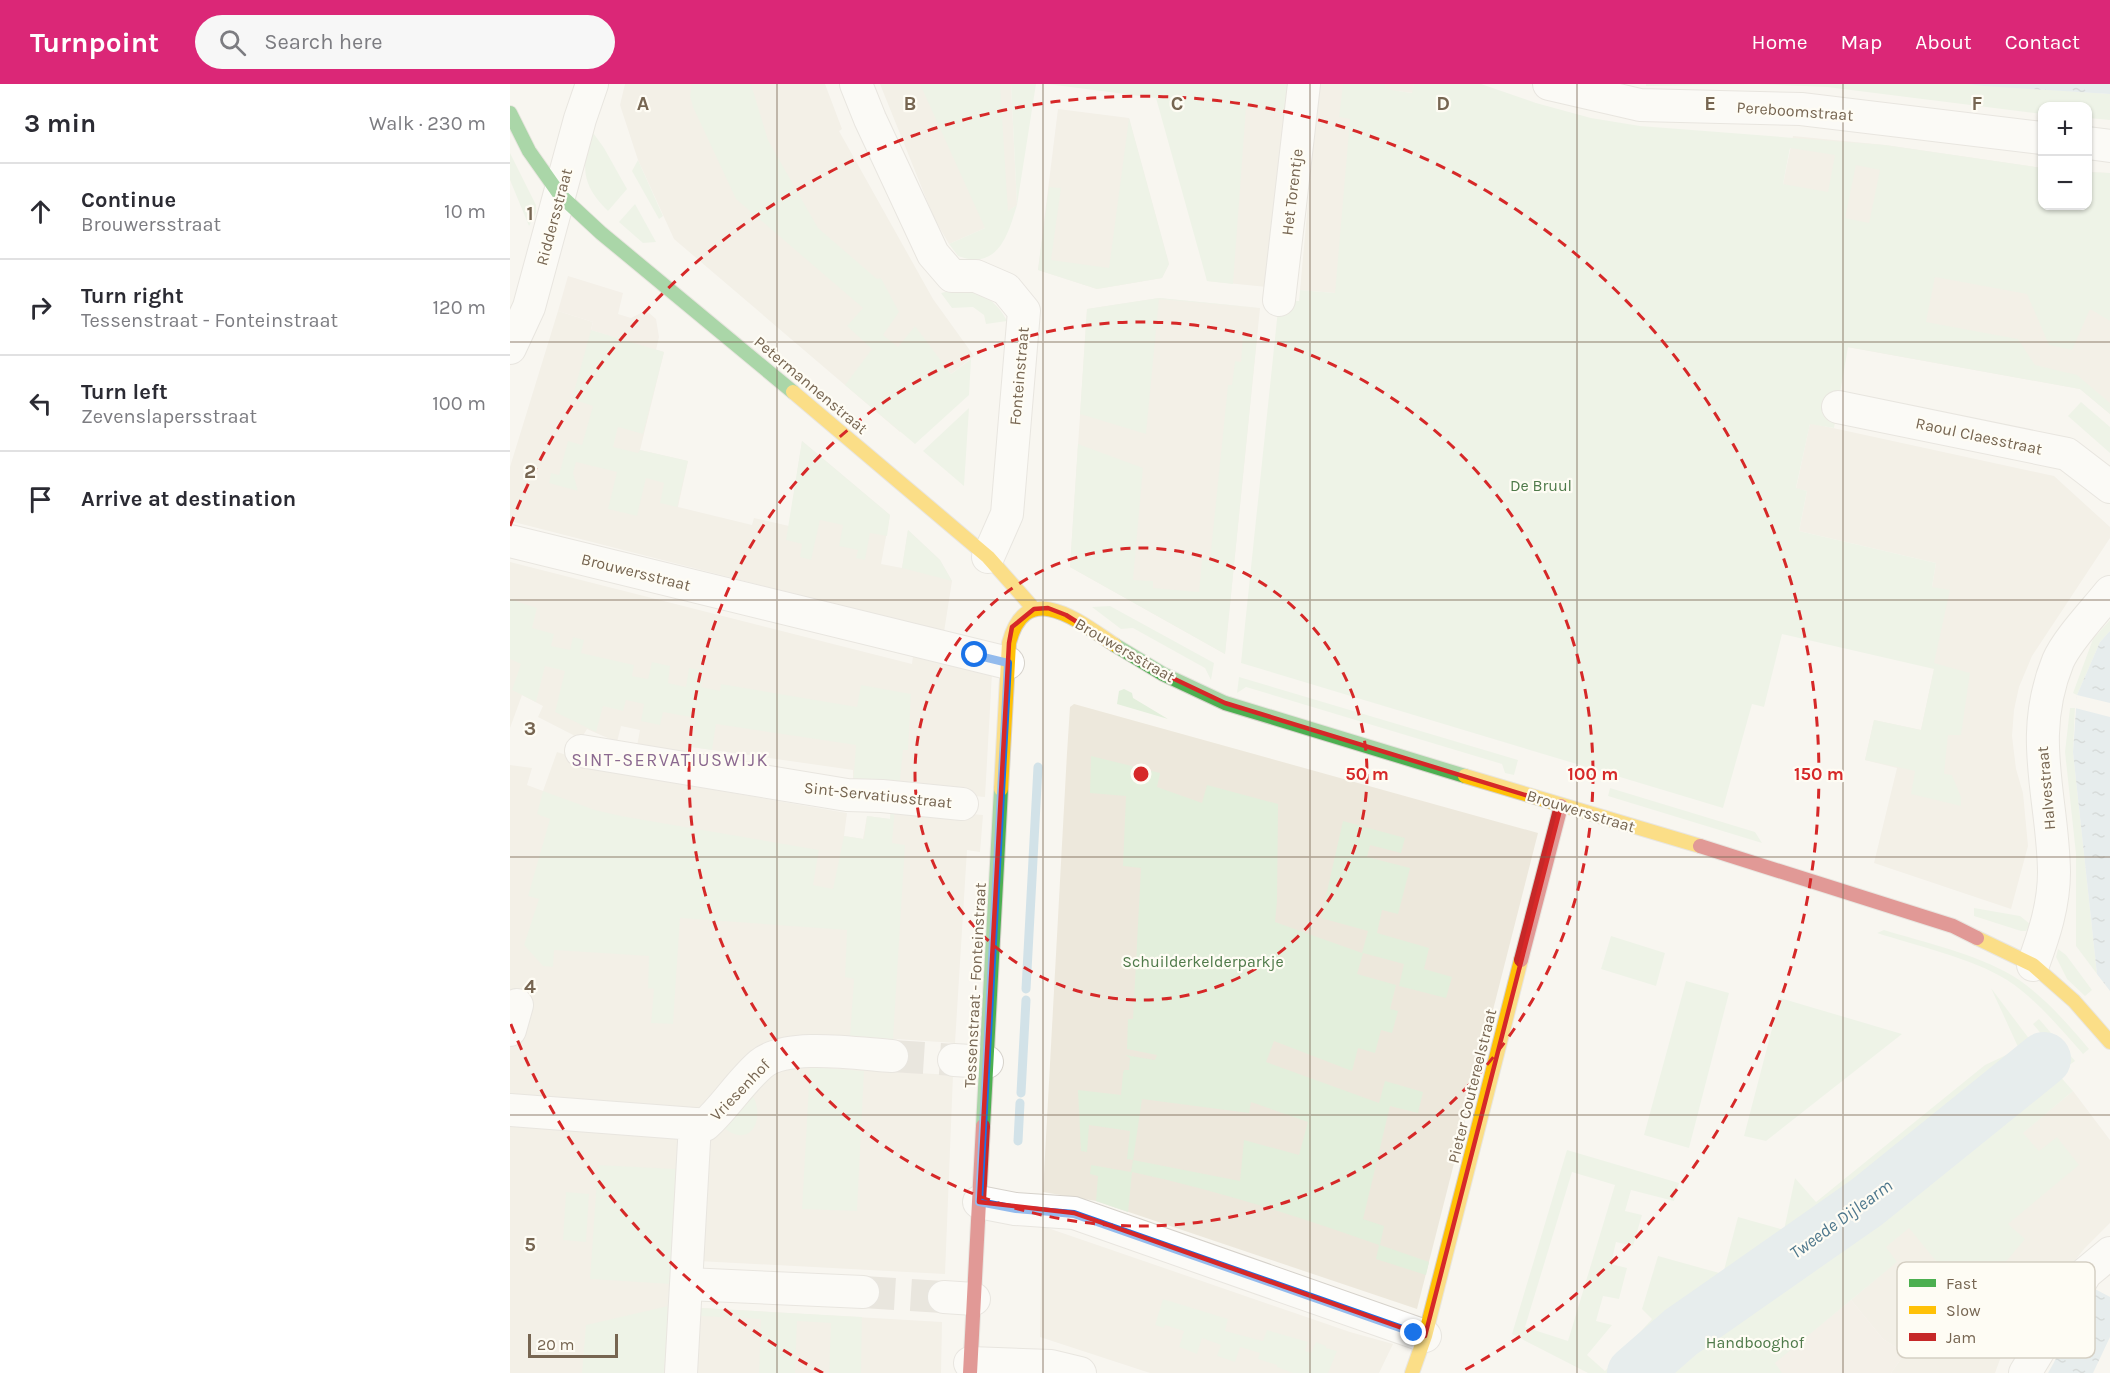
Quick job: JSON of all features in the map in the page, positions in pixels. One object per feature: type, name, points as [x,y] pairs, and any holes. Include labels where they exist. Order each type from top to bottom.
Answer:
[{"type":"street","name":"Riddersstraat","points":[[510,348],[529,307],[580,119],[592,84]]},
{"type":"street","name":"Fonteinstraat","points":[[856,84],[933,254],[952,276],[976,276],[1006,289],[1024,311],[1006,514],[988,557]]},
{"type":"street","name":"Het Torentje","points":[[1279,300],[1304,84]]},
{"type":"street","name":"Pereboomstraat","points":[[1549,84],[1640,105],[1802,109],[2038,137]]},
{"type":"street","name":"Petermannenstraat","points":[[510,113],[529,151],[560,195],[601,233],[988,557],[1034,609]]},
{"type":"street","points":[[2092,144],[2110,146]]},
{"type":"street","name":"Raoul Claesstraat","points":[[1838,407],[2067,454],[2110,487]]},
{"type":"street","name":"Brouwersstraat","points":[[510,541],[1008,663]]},
{"type":"street","name":"Halvestraat","points":[[2033,965],[2047,929],[2054,873],[2042,747],[2046,695],[2059,658],[2110,592]]},
{"type":"street","name":"Brouwersstraat","points":[[1034,609],[1048,608],[1066,615],[1144,665],[1225,703],[1811,880],[1953,926],[2033,965],[2074,1001],[2110,1042]]},
{"type":"street","name":"Tessenstraat - Fonteinstraat","points":[[970,1368],[959,1298],[979,1202],[987,1062],[982,806],[1008,663],[1012,627],[1022,615],[1034,609]]},
{"type":"street","name":"Sint-Servatiusstraat","points":[[581,751],[847,795],[882,796],[982,806]]},
{"type":"street","name":"Pieter Coutereelstraat","points":[[1412,1373],[1425,1336],[1561,806]]},
{"type":"street","name":"Vriesenhof","points":[[510,1110],[705,1125],[723,1108],[754,1071],[771,1057],[795,1051],[892,1056]]},
{"type":"street","points":[[954,1060],[987,1062]]},
{"type":"street","name":"Vriesenhof","points":[[681,1373],[695,1125]]},
{"type":"street","points":[[979,1202],[1016,1209],[1074,1214],[1425,1336]]},
{"type":"street","points":[[2095,1266],[2110,1253]]},
{"type":"street","points":[[687,1284],[863,1292]]},
{"type":"street","points":[[2025,1373],[2034,1358]]},
{"type":"street","points":[[970,1368],[1051,1366],[1080,1373]]},
{"type":"highlighted area","points":[[1048,608],[1066,615],[1145,665],[1225,703],[1561,806],[1425,1336],[1074,1213],[979,1202],[1009,643],[1012,627],[1034,609]]},
{"type":"shaded area","points":[[625,84],[825,84],[842,129],[839,131],[933,299],[974,356],[951,374],[948,370],[900,432],[674,239],[638,160],[620,105]]},
{"type":"shaded area","points":[[880,84],[1011,84],[1017,205],[985,228],[949,244],[934,218]]},
{"type":"shaded area","points":[[1179,84],[1289,84],[1267,287],[1207,281]]},
{"type":"shaded area","points":[[1319,84],[1414,84],[1413,93],[1397,91],[1369,296],[1300,290]]},
{"type":"shaded area","points":[[1058,109],[1129,118],[1169,264],[1162,278],[1097,289],[1038,270]]},
{"type":"shaded area","points":[[1793,136],[1885,145],[2038,167],[2038,210],[2092,210],[2092,172],[2110,173],[2110,414],[2080,389],[1847,347],[1816,213],[1783,184]]},
{"type":"shaded area","points":[[568,276],[623,293],[618,314],[631,318],[641,313],[649,313],[656,319],[659,337],[656,350],[591,330],[593,322],[558,311]]},
{"type":"shaded area","points":[[1159,298],[1260,308],[1225,654],[1070,567],[1087,309]]},
{"type":"shaded area","points":[[558,311],[593,322],[591,330],[664,352],[640,450],[688,461],[678,507],[752,525],[754,518],[789,526],[802,441],[890,515],[881,564],[902,568],[908,530],[940,560],[952,581],[944,632],[510,521],[510,467]]},
{"type":"shaded area","points":[[1810,423],[2054,476],[2110,527],[2110,538],[2032,656],[2019,687],[2012,736],[2016,769],[2023,793],[2028,846],[2011,909],[1874,863],[1897,768],[1865,760],[1874,720],[1921,730],[1934,669],[1932,587],[1936,563],[1799,531],[1807,491],[1796,489]]},
{"type":"shaded area","points":[[510,562],[912,664],[913,656],[915,656],[992,673],[985,797],[853,785],[853,770],[692,747],[690,754],[637,746],[640,730],[621,726],[617,742],[587,729],[581,739],[538,717],[543,706],[522,695],[510,728]]},
{"type":"shaded area","points":[[1074,704],[1538,833],[1417,1309],[1096,1201],[1043,1192],[1067,753],[1070,707]]},
{"type":"shaded area","points":[[557,752],[629,775],[847,813],[844,836],[863,839],[867,816],[890,819],[891,807],[983,815],[980,852],[967,850],[955,1043],[851,1036],[850,1041],[820,1038],[704,1113],[510,1102],[510,765],[532,768],[527,785],[543,791]]},
{"type":"shaded area","points":[[810,1067],[953,1075],[945,1274],[698,1261],[709,1138],[778,1068]]},
{"type":"shaded area","points":[[2073,1091],[2110,1140],[2110,1223],[2074,1262],[1897,1262],[1897,1348],[1883,1339],[1851,1300],[1896,1262],[1885,1247]]},
{"type":"shaded area","points":[[510,1124],[678,1136],[668,1306],[942,1322],[941,1373],[510,1373]]},
{"type":"shaded area","points":[[1042,1226],[1350,1332],[1393,1344],[1379,1373],[1150,1373],[1040,1337]]},
{"type":"shaded area","points":[[1851,1300],[1883,1339],[1897,1348],[1897,1358],[1902,1358],[1891,1373],[1761,1373]]},
{"type":"shaded area","points":[[1902,1358],[2001,1358],[1995,1373],[1891,1373]]},
{"type":"green space","points":[[692,84],[751,84],[768,140],[818,228],[877,279],[881,278],[899,312],[883,335],[898,347],[915,326],[951,374],[971,359],[969,395],[915,444],[845,385],[872,349],[847,326],[863,308],[736,199],[693,107],[690,96]]},
{"type":"green space","points":[[920,84],[1000,84],[1008,211],[1017,205],[1005,238],[992,254],[983,259],[958,256],[949,244],[985,228]]},
{"type":"green space","points":[[1011,84],[1036,84],[1017,205]]},
{"type":"green space","points":[[1047,84],[1289,84],[1286,110],[1246,108],[1233,284],[1207,281],[1156,98]]},
{"type":"green space","name":"De Bruul","points":[[1343,84],[1385,84],[1385,89],[1412,93],[1414,84],[1481,84],[1536,103],[1591,118],[1640,126],[1885,145],[2038,167],[2038,210],[2092,210],[2092,172],[2110,173],[2110,321],[2090,309],[2072,350],[2049,345],[2027,294],[1935,277],[1926,322],[2018,339],[2035,365],[2077,375],[2110,403],[2110,414],[2080,389],[1848,347],[1834,428],[1810,424],[1796,488],[1807,491],[1799,531],[1936,563],[1932,587],[1950,590],[1934,663],[1970,673],[1961,735],[1948,735],[1944,774],[1952,775],[1961,797],[1961,806],[1911,794],[1915,771],[1865,760],[1874,720],[1921,730],[1934,669],[1782,634],[1764,707],[1752,704],[1723,808],[1241,663],[1279,300],[1299,301],[1300,290],[1335,293],[1350,119],[1339,117]],"holes":[[[1790,148],[1835,155],[1828,192],[1783,184]],[[1856,165],[1880,170],[1869,223],[1845,218]]]},
{"type":"green space","points":[[1646,84],[1757,84],[1646,86]]},
{"type":"green space","points":[[1757,84],[1966,84],[2110,94],[2110,120],[2092,118],[2092,102],[2038,102],[2038,113],[1827,87]]},
{"type":"green space","points":[[1129,118],[1169,264],[1162,278],[1097,289],[1038,270],[1049,187],[1061,188],[1051,260],[1109,268]]},
{"type":"green space","points":[[591,130],[627,189],[608,211],[592,192],[586,174],[586,154]]},
{"type":"green space","points":[[510,153],[536,205],[536,213],[529,226],[510,180]]},
{"type":"green space","points":[[638,160],[663,216],[659,219],[632,171]]},
{"type":"green space","points":[[635,204],[656,242],[643,243],[619,222]]},
{"type":"green space","points":[[953,290],[971,292],[985,297],[997,306],[1007,321],[986,324],[984,315],[973,307],[952,308],[941,293]]},
{"type":"green space","points":[[1159,298],[1260,308],[1159,299],[1146,434],[1080,414],[1087,309]]},
{"type":"green space","points":[[591,330],[664,352],[643,434],[618,427],[613,447],[638,453],[640,450],[688,461],[677,507],[660,503],[664,483],[646,478],[637,516],[608,509],[617,472],[576,462],[573,473],[578,491],[549,483],[551,473],[559,475],[568,441],[582,445],[593,406],[572,399]]},
{"type":"green space","points":[[1243,335],[1257,337],[1225,654],[1070,567],[1078,444],[1143,468],[1133,580],[1153,581],[1153,588],[1199,592],[1202,559],[1210,560],[1228,385],[1232,385],[1235,361],[1241,362]]},
{"type":"green space","points":[[2081,402],[2110,427],[2110,453],[2068,416]]},
{"type":"green space","points":[[969,408],[964,486],[923,451]]},
{"type":"green space","points":[[802,441],[890,515],[887,536],[870,533],[865,560],[856,558],[858,550],[839,546],[843,525],[820,520],[811,560],[800,557],[802,544],[786,540]]},
{"type":"green space","points":[[908,530],[940,560],[952,581],[902,568]]},
{"type":"green space","points":[[510,599],[537,608],[532,628],[554,634],[551,646],[570,650],[573,637],[584,640],[581,653],[634,665],[632,676],[648,679],[652,662],[670,666],[668,683],[686,687],[689,668],[704,671],[701,687],[720,691],[721,684],[857,707],[861,685],[911,694],[908,750],[903,750],[899,790],[853,785],[856,745],[716,724],[712,750],[691,747],[696,718],[663,712],[660,725],[641,721],[644,704],[626,700],[623,711],[603,706],[596,732],[555,712],[565,671],[545,666],[536,702],[512,690],[521,664],[510,659]]},
{"type":"green space","points":[[1110,606],[1214,663],[1211,680],[1205,668],[1133,628],[1121,629],[1092,607]]},
{"type":"green space","points":[[2110,620],[2110,631],[2100,642],[2077,695],[2073,693],[2093,639]]},
{"type":"green space","points":[[1239,677],[1518,760],[1514,775],[1505,773],[1502,764],[1246,687],[1237,693]]},
{"type":"green space","points":[[1124,689],[1132,693],[1133,698],[1168,719],[1117,704],[1119,691]]},
{"type":"green space","points":[[2070,708],[2075,708],[2073,752],[2097,974],[2076,946],[2076,854],[2065,752]]},
{"type":"green space","name":"Schuilderkelderparkje","points":[[1091,756],[1160,773],[1157,787],[1202,803],[1207,785],[1278,804],[1275,922],[1362,953],[1368,931],[1321,918],[1343,821],[1405,838],[1401,853],[1370,845],[1367,857],[1410,868],[1398,914],[1382,910],[1377,933],[1429,948],[1424,969],[1452,977],[1446,998],[1399,986],[1404,964],[1363,953],[1357,974],[1396,985],[1390,1009],[1398,1011],[1392,1033],[1381,1030],[1375,1053],[1358,1048],[1352,1071],[1274,1041],[1266,1062],[1379,1103],[1385,1081],[1423,1092],[1418,1113],[1390,1106],[1363,1219],[1384,1226],[1380,1245],[1429,1262],[1426,1275],[1376,1259],[1379,1245],[1349,1234],[1226,1195],[1132,1172],[1128,1212],[1096,1201],[1098,1176],[1090,1174],[1091,1165],[1131,1172],[1133,1160],[1127,1159],[1130,1131],[1089,1125],[1087,1152],[1081,1151],[1078,1090],[1121,1095],[1123,1073],[1124,1070],[1129,1070],[1130,1058],[1125,1055],[1155,1060],[1157,1055],[1127,1049],[1128,1019],[1133,1019],[1141,868],[1123,866],[1126,796],[1090,793]],"holes":[[[1142,1099],[1249,1113],[1251,1102],[1308,1122],[1299,1155],[1244,1140],[1240,1181],[1133,1160]]]},
{"type":"green space","points":[[1610,788],[1755,832],[1762,843],[1608,796]]},
{"type":"green space","points":[[543,791],[595,810],[621,816],[819,850],[813,885],[833,889],[844,836],[864,839],[867,816],[890,819],[891,807],[895,807],[892,843],[905,845],[893,1039],[850,1036],[854,979],[845,977],[847,930],[680,918],[673,1024],[651,1023],[654,989],[648,988],[649,956],[554,950],[553,967],[543,966],[524,945],[539,899],[528,896],[550,819],[537,814]]},
{"type":"green space","points":[[1974,908],[2020,916],[2030,924],[2026,931],[2021,931],[1974,916]]},
{"type":"green space","points":[[1884,930],[1966,955],[2013,976],[2044,1000],[2089,1049],[2083,1054],[2038,1005],[2007,980],[1978,965],[1877,933]]},
{"type":"green space","points":[[1611,936],[1665,953],[1656,986],[1601,969]]},
{"type":"green space","points":[[2058,949],[2066,955],[2092,990],[2085,996],[2067,979],[2056,957]]},
{"type":"green space","points":[[1686,981],[1729,993],[1689,1148],[1644,1135]]},
{"type":"green space","points":[[1991,988],[2042,1056],[1884,1184],[1853,1196],[1655,1324],[1612,1373],[1588,1373],[1512,1334],[1567,1150],[1679,1183],[1674,1201],[1631,1190],[1625,1211],[1642,1215],[1633,1246],[1616,1242],[1611,1264],[1627,1268],[1619,1299],[1603,1296],[1596,1321],[1612,1325],[1587,1355],[1605,1371],[1652,1319],[1642,1309],[1658,1256],[1723,1274],[1738,1217],[1784,1230],[1795,1178],[1816,1202],[1985,1065],[2019,1049]],"holes":[[[1572,1172],[1615,1185],[1568,1341],[1525,1327]]]},
{"type":"green space","points":[[1780,998],[1902,1034],[1766,1141],[1744,1136]]},
{"type":"green space","points":[[2039,1019],[2075,1061],[2068,1066],[2033,1024]]},
{"type":"green space","points":[[810,1067],[864,1071],[857,1211],[802,1209]]},
{"type":"green space","name":"Handbooghof","points":[[2058,1074],[2073,1091],[2023,1133],[2039,1151],[2057,1137],[2079,1165],[2008,1224],[2025,1239],[2006,1262],[1937,1262],[1909,1228],[1886,1247],[1897,1262],[1775,1363],[1782,1373],[1673,1373],[1698,1346],[1883,1220]]},
{"type":"green space","points":[[752,1094],[757,1113],[753,1129],[747,1134],[740,1135],[722,1126]]},
{"type":"green space","points":[[598,1165],[676,1169],[670,1284],[590,1279]]},
{"type":"green space","points":[[566,1192],[589,1194],[586,1242],[563,1240]]},
{"type":"green space","points":[[1163,1299],[1228,1319],[1225,1331],[1263,1341],[1267,1330],[1308,1342],[1305,1351],[1311,1353],[1316,1342],[1337,1351],[1328,1373],[1293,1373],[1258,1359],[1260,1353],[1240,1347],[1235,1362],[1217,1356],[1221,1345],[1202,1338],[1197,1354],[1179,1347],[1184,1331],[1165,1325],[1164,1328],[1155,1325]]},
{"type":"green space","points":[[668,1306],[664,1373],[582,1373],[586,1325]]},
{"type":"green space","points":[[700,1308],[862,1317],[861,1373],[829,1373],[831,1323],[797,1321],[795,1373],[759,1373],[761,1319],[699,1316]]},
{"type":"water","points":[[1966,84],[2110,84],[2110,94],[1984,86]]},
{"type":"water","points":[[2110,631],[2110,991],[2097,974],[2073,752],[2077,695],[2100,642]]},
{"type":"water","points":[[2095,1289],[2110,1297],[2110,1337],[2093,1373],[2048,1373],[2056,1358],[2095,1358]]},
{"type":"pier","points":[[2077,695],[2110,703],[2110,717],[2075,708]]},
{"type":"waterway","points":[[1026,989],[1038,767]]},
{"type":"waterway","points":[[1021,1093],[1026,1000]]},
{"type":"waterway","name":"Tweede Dijlearm","points":[[1634,1373],[1681,1332],[1867,1202],[2044,1059]]},
{"type":"waterway","points":[[1018,1141],[1020,1103]]},
{"type":"tunnel","points":[[892,1056],[954,1060]]},
{"type":"tunnel","points":[[863,1292],[944,1297]]},
{"type":"traffic: fast","points":[[510,113],[529,151],[560,195],[601,233],[793,392]]},
{"type":"traffic: fast","points":[[1115,645],[1163,674],[1225,703],[1465,776]]},
{"type":"traffic: fast","points":[[983,1126],[1001,789]]},
{"type":"traffic: slow","points":[[793,392],[988,557],[1034,609]]},
{"type":"traffic: slow","points":[[1001,789],[1009,643],[1017,623],[1028,612],[1041,609],[1055,611],[1071,617],[1115,645]]},
{"type":"traffic: slow","points":[[1465,776],[1700,846]]},
{"type":"traffic: slow","points":[[1977,938],[2033,965],[2074,1001],[2110,1042]]},
{"type":"traffic: slow","points":[[1412,1373],[1425,1336],[1521,960]]},
{"type":"traffic: jam","points":[[1521,960],[1561,806]]},
{"type":"traffic: jam","points":[[1700,846],[1953,926],[1977,938]]},
{"type":"traffic: jam","points":[[970,1373],[983,1126]]},
{"type":"district","name":"SINT-SERVATIUSWIJK","points":[[670,760]]},
{"type":"route","points":[[975,655],[1008,663],[979,1202],[1016,1209],[1074,1214],[1414,1333]]}]
